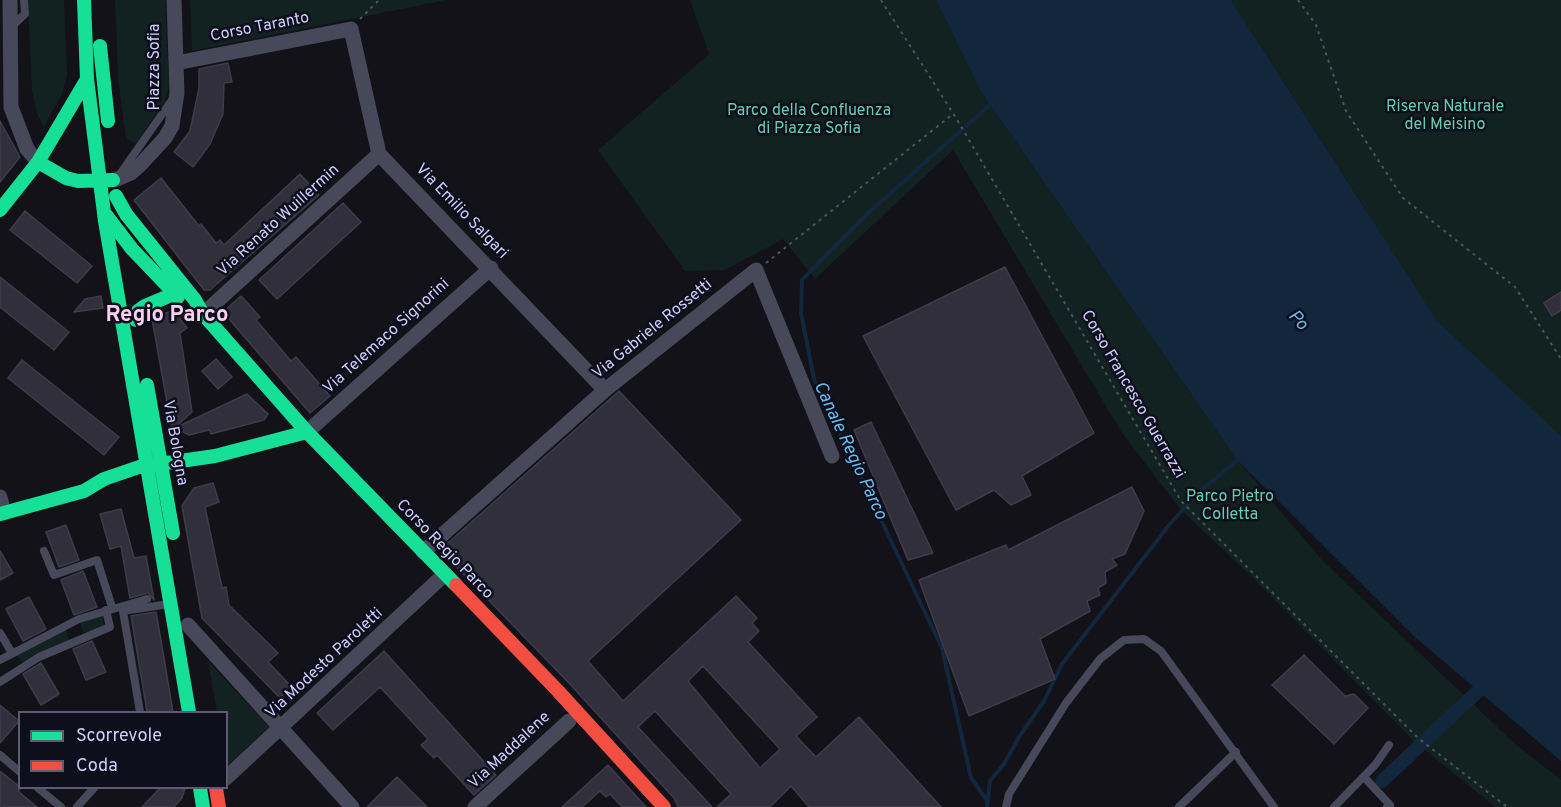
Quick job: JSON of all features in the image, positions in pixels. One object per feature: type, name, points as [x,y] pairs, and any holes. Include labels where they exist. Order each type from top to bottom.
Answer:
[{"type":"street","points":[[10,0],[5,28],[6,108],[27,149],[38,162],[66,178],[78,181],[107,180]]},
{"type":"street","points":[[84,0],[87,80],[107,180]]},
{"type":"street","name":"Piazza Sofia","points":[[107,180],[131,173],[165,138],[172,126],[177,91],[174,0]]},
{"type":"street","points":[[99,24],[110,135]]},
{"type":"street","points":[[351,28],[379,154]]},
{"type":"street","name":"Corso Taranto","points":[[176,63],[351,28]]},
{"type":"street","points":[[0,210],[38,162],[87,80]]},
{"type":"street","name":"Via Emilio Salgari","points":[[379,154],[605,390]]},
{"type":"street","name":"Via Renato Wuillermin","points":[[203,314],[379,154]]},
{"type":"street","points":[[107,180],[112,158]]},
{"type":"street","name":"Via Bologna","points":[[107,180],[116,196],[203,711]]},
{"type":"street","name":"Via Bologna","points":[[107,180],[103,207],[145,465],[189,711]]},
{"type":"street","name":"Corso Regio Parco","points":[[116,196],[126,214],[195,300],[203,314],[307,432],[558,691],[664,807]]},
{"type":"street","name":"Corso Regio Parco","points":[[103,207],[123,238],[178,297],[203,314]]},
{"type":"street","name":"Via Telemaco Signorini","points":[[307,432],[490,268]]},
{"type":"street","points":[[756,270],[832,456]]},
{"type":"street","name":"Via Gabriele Rossetti","points":[[423,552],[605,390],[756,270]]},
{"type":"street","points":[[136,320],[142,308],[169,296],[178,297]]},
{"type":"street","points":[[84,492],[104,479],[145,465],[215,456],[307,432]]},
{"type":"street","points":[[133,486],[200,465],[215,456]]},
{"type":"street","points":[[0,497],[2,513],[84,492],[113,490]]},
{"type":"street","name":"Via Modesto Paroletti","points":[[228,776],[282,729],[445,574]]},
{"type":"street","points":[[188,625],[352,807]]},
{"type":"street","name":"Via Maddalene","points":[[475,807],[569,721]]},
{"type":"street","points":[[200,801],[215,789]]},
{"type":"street","points":[[216,789],[219,807]]},
{"type":"lane","points":[[5,28],[25,14],[24,0]]},
{"type":"lane","points":[[0,682],[47,653],[110,627],[109,608],[97,560],[54,575],[44,551]]},
{"type":"lane","points":[[0,660],[58,628],[109,608],[147,599]]},
{"type":"lane","points":[[140,711],[123,611],[170,604]]},
{"type":"lane","points":[[0,633],[12,652]]},
{"type":"lane","points":[[1006,807],[1009,794],[1066,703],[1100,659],[1124,640],[1144,639],[1161,651],[1274,807]]},
{"type":"lane","points":[[1334,807],[1364,777],[1389,745]]},
{"type":"lane","points":[[1179,807],[1236,753]]},
{"type":"lane","points":[[1,757],[18,770]]},
{"type":"lane","points":[[1364,777],[1390,805],[1387,807]]},
{"type":"lane","points":[[39,789],[61,807]]},
{"type":"lane","points":[[77,807],[93,789]]},
{"type":"path","points":[[351,28],[379,0]]},
{"type":"path","name":"Corso Francesco Guerrazzi","points":[[880,0],[953,114],[1181,501],[1418,738],[1508,807]]},
{"type":"path","points":[[1298,0],[1316,25],[1346,111],[1403,198],[1515,287],[1561,359]]},
{"type":"path","points":[[756,270],[953,114]]},
{"type":"green space","points":[[28,0],[64,0],[67,76],[62,94],[44,127],[37,114],[32,90]]},
{"type":"green space","points":[[115,0],[165,0],[169,86],[165,101],[136,143],[126,139],[118,77]]},
{"type":"green space","points":[[190,0],[446,0],[192,51]]},
{"type":"green space","name":"Parco della Confluenza di Piazza Sofia","points":[[690,0],[936,0],[980,90],[1237,460],[1322,560],[1514,743],[1561,780],[1561,807],[1495,807],[1414,741],[1254,579],[1181,510],[1122,433],[953,150],[815,279],[783,239],[725,270],[685,271],[598,150],[709,54]]},
{"type":"green space","name":"Riserva Naturale del Meisino","points":[[1231,0],[1561,0],[1561,438],[1437,321],[1397,264],[1366,210]]},
{"type":"green space","points":[[103,616],[103,627],[83,633],[80,622]]},
{"type":"green space","points":[[66,629],[69,640],[22,663],[16,654]]},
{"type":"green space","points":[[208,661],[269,727],[228,765],[228,711],[217,711]]},
{"type":"water","name":"Po","points":[[936,0],[1231,0],[1437,321],[1561,436],[1561,761],[1416,638],[1237,460],[980,90]]},
{"type":"building","points":[[228,63],[232,82],[224,83],[223,114],[210,144],[193,167],[174,152],[190,131],[199,88],[199,69]]},
{"type":"building","points":[[0,121],[20,157],[0,182]]},
{"type":"building","points":[[300,174],[319,195],[210,290],[204,290],[134,200],[161,178],[199,226],[201,224],[216,243],[220,240],[224,245]]},
{"type":"building","points":[[343,203],[361,222],[277,299],[259,280]]},
{"type":"building","points":[[25,211],[92,266],[77,283],[10,230]]},
{"type":"building","points":[[1005,267],[1094,433],[1022,476],[1031,495],[1011,505],[994,490],[956,510],[863,336]]},
{"type":"building","points":[[0,277],[69,332],[54,350],[0,307]]},
{"type":"building","points":[[1561,292],[1561,310],[1552,316],[1544,303]]},
{"type":"building","points":[[101,296],[103,308],[74,312],[85,299]]},
{"type":"building","points":[[241,296],[260,317],[256,320],[291,361],[296,357],[330,396],[310,413],[223,312]]},
{"type":"building","points":[[173,310],[187,328],[180,333],[192,412],[172,430],[152,319]]},
{"type":"building","points":[[216,359],[232,377],[218,389],[202,371]]},
{"type":"building","points":[[22,360],[119,437],[104,455],[8,378]]},
{"type":"building","points":[[619,391],[741,520],[588,661],[623,701],[736,596],[757,618],[752,623],[759,631],[748,642],[817,717],[796,736],[816,757],[859,717],[941,807],[809,807],[791,786],[770,807],[717,807],[731,794],[655,711],[638,727],[712,807],[678,807],[674,798],[568,682],[440,550]],"holes":[[[703,666],[780,749],[760,768],[688,681]]]},
{"type":"building","points":[[247,394],[268,414],[264,420],[211,434],[209,430],[189,435],[175,428]]},
{"type":"building","points":[[871,422],[933,553],[908,560],[854,430]]},
{"type":"building","points":[[213,483],[219,502],[205,507],[222,588],[226,587],[229,605],[278,653],[268,662],[291,686],[280,698],[202,618],[182,506],[194,488]]},
{"type":"building","points":[[1132,487],[1144,511],[1125,554],[1112,559],[1117,565],[1105,572],[1106,583],[1098,588],[1100,595],[1087,601],[1090,611],[1040,639],[1055,679],[969,716],[919,580],[1006,545],[1008,550]]},
{"type":"building","points":[[121,509],[134,558],[146,556],[154,600],[148,593],[130,598],[121,546],[110,549],[100,514]]},
{"type":"building","points":[[66,525],[79,560],[59,567],[46,532]]},
{"type":"building","points":[[0,551],[13,573],[0,580]]},
{"type":"building","points":[[83,571],[97,607],[74,615],[61,580]]},
{"type":"building","points":[[29,597],[46,629],[23,641],[6,609]]},
{"type":"building","points":[[156,612],[173,711],[147,711],[131,616]]},
{"type":"building","points":[[92,641],[106,672],[86,680],[73,649]]},
{"type":"building","points":[[384,651],[496,775],[474,795],[437,755],[434,758],[421,745],[428,739],[380,687],[333,730],[317,713]]},
{"type":"building","points":[[1304,655],[1345,696],[1354,694],[1368,708],[1334,744],[1272,685]]},
{"type":"building","points":[[41,663],[59,694],[41,705],[23,674]]},
{"type":"building","points":[[0,705],[18,722],[0,743]]},
{"type":"building","points":[[608,765],[646,807],[622,807],[610,794],[606,797],[600,791],[582,807],[562,807]]},
{"type":"building","points":[[0,771],[18,786],[20,789],[18,791],[37,807],[0,807]]},
{"type":"building","points":[[397,777],[427,807],[367,807]]},
{"type":"building","points":[[159,789],[185,789],[182,798],[174,807],[142,807]]},
{"type":"waterway","name":"Canale Regio Parco","points":[[986,799],[971,778],[942,648],[814,379],[801,313],[802,280],[867,214],[992,103]]},
{"type":"waterway","name":"Canale Regio Parco","points":[[987,807],[990,781],[1004,764],[1019,737],[1044,701],[1062,664],[1169,525],[1198,493],[1240,458]]},
{"type":"waterway","points":[[1382,781],[1492,678]]},
{"type":"traffic: fast","points":[[84,0],[87,79],[105,221],[189,711]]},
{"type":"traffic: fast","points":[[100,46],[108,121]]},
{"type":"traffic: fast","points":[[0,210],[38,162],[87,79]]},
{"type":"traffic: fast","points":[[38,162],[66,178],[78,181],[113,180]]},
{"type":"traffic: fast","points":[[116,196],[126,214],[195,300],[203,314],[307,432],[456,585]]},
{"type":"traffic: fast","points":[[106,215],[132,249],[177,296]]},
{"type":"traffic: fast","points":[[136,320],[138,311],[145,306],[169,296],[178,297]]},
{"type":"traffic: fast","points":[[147,385],[173,533]]},
{"type":"traffic: fast","points":[[0,514],[84,491],[104,479],[139,467],[215,456],[307,432]]},
{"type":"traffic: fast","points":[[200,789],[203,807]]},
{"type":"traffic: jam","points":[[456,585],[558,691],[664,807]]},
{"type":"traffic: jam","points":[[216,789],[219,807]]},
{"type":"district","name":"Regio Parco","points":[[167,317]]},
{"type":"park label","name":"Parco Pietro Colletta","points":[[1230,507]]}]
